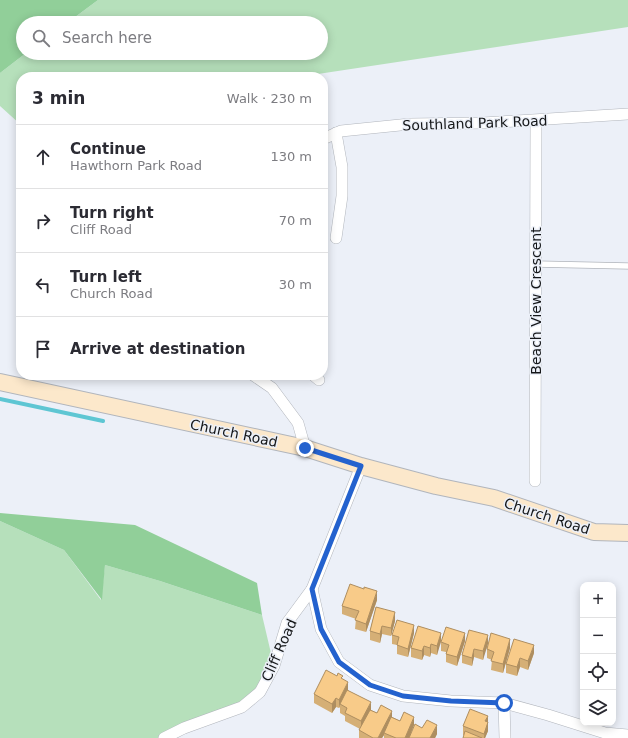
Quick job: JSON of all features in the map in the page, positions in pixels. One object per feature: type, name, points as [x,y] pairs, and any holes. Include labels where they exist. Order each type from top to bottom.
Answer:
[{"type":"street","name":"Southland Park Road","points":[[328,137],[341,131],[410,124],[483,124],[628,114]]},
{"type":"street","name":"Beach View Crescent","points":[[535,481],[536,121]]},
{"type":"street","points":[[336,133],[342,167],[342,196],[336,238]]},
{"type":"street","points":[[260,380],[272,388],[298,423],[305,448]]},
{"type":"street","name":"Church Road","points":[[0,382],[305,448],[361,466],[436,486],[494,498],[594,532],[628,533]]},
{"type":"street","name":"Cliff Road","points":[[164,738],[184,728],[242,707],[260,692],[274,666],[287,624],[312,589],[361,466]]},
{"type":"street","points":[[312,589],[321,629],[339,662],[370,685],[403,696],[451,701],[504,703],[604,733],[628,735]]},
{"type":"street","points":[[504,703],[505,738]]},
{"type":"lane","points":[[536,264],[628,266]]},
{"type":"green space","points":[[0,0],[98,0],[76,16],[16,16],[17,60],[0,73]]},
{"type":"green space","points":[[98,0],[628,0],[628,27],[328,72],[16,72],[16,120],[0,106],[0,73],[17,60],[328,60],[328,16],[76,16]]},
{"type":"green space","points":[[0,513],[135,525],[257,583],[262,615],[160,581],[105,565],[102,600],[64,550],[0,521]]},
{"type":"green space","points":[[0,521],[64,550],[101,600],[105,565],[160,581],[262,615],[274,666],[242,707],[164,738],[0,738]]},
{"type":"building","points":[[350,584],[364,589],[364,587],[377,591],[366,624],[355,620],[359,611],[342,606]]},
{"type":"building","points":[[376,607],[395,612],[391,628],[382,626],[380,634],[370,631]]},
{"type":"building","points":[[397,620],[414,625],[408,649],[397,645],[399,637],[392,635]]},
{"type":"building","points":[[418,626],[441,633],[437,646],[431,644],[430,648],[424,646],[422,651],[411,648]]},
{"type":"building","points":[[446,627],[465,633],[457,657],[446,654],[449,645],[441,642]]},
{"type":"building","points":[[469,630],[488,635],[483,651],[474,649],[472,658],[462,655]]},
{"type":"building","points":[[491,633],[510,639],[503,664],[491,661],[494,652],[487,649]]},
{"type":"building","points":[[514,639],[534,645],[528,661],[520,658],[517,667],[506,664]]},
{"type":"building","points":[[326,670],[337,676],[338,673],[343,676],[341,678],[348,682],[339,700],[336,698],[332,704],[314,694]]},
{"type":"building","points":[[347,690],[371,702],[361,721],[345,713],[347,708],[340,704]]},
{"type":"building","points":[[381,705],[392,711],[378,738],[373,738],[359,730],[370,710],[377,713]]},
{"type":"building","points":[[470,709],[488,716],[485,721],[488,722],[484,734],[463,726]]},
{"type":"building","points":[[404,712],[414,717],[405,738],[396,738],[384,733],[391,717],[400,721]]},
{"type":"building","points":[[427,720],[437,725],[430,738],[409,738],[415,724],[422,728]]},
{"type":"building","points":[[465,731],[482,738],[463,738]]},
{"type":"waterway","points":[[0,399],[103,421]]},
{"type":"route","points":[[305,448],[361,466],[312,589],[321,629],[339,662],[370,685],[403,696],[451,701],[504,703]]}]
